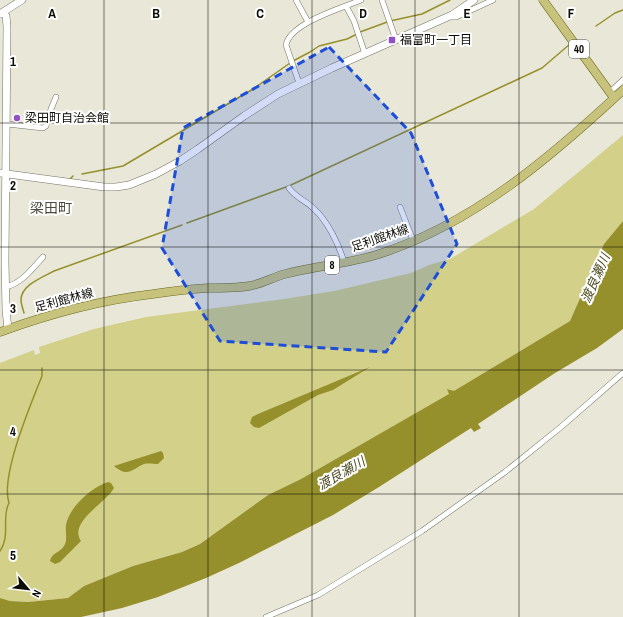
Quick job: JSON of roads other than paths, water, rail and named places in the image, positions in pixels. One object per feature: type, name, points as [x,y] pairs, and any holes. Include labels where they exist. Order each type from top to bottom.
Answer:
[{"type":"main road","name":"40","points":[[543,0],[612,95]]},
{"type":"main road","name":"足利館林線","points":[[4,331],[56,314],[124,298],[194,289],[244,287],[258,284],[283,274],[375,255],[414,240],[465,214],[512,184],[576,133],[612,95],[623,90]]},
{"type":"street","points":[[4,331],[6,287],[3,174],[7,124],[4,54],[7,20],[2,13],[22,0]]},
{"type":"street","points":[[296,0],[308,22]]},
{"type":"street","points":[[299,83],[286,45],[289,39],[308,22],[361,0]]},
{"type":"street","points":[[382,0],[396,40]]},
{"type":"street","points":[[3,174],[104,187],[129,185],[147,178],[180,161],[260,105],[299,83],[452,15],[474,0]]},
{"type":"street","points":[[452,15],[452,17],[456,17],[493,0]]},
{"type":"street","points":[[346,6],[354,20],[365,54]]},
{"type":"street","points":[[612,95],[623,80]]},
{"type":"street","points":[[7,124],[43,128],[46,126],[56,97]]},
{"type":"street","points":[[289,188],[318,213],[338,243],[344,262]]},
{"type":"street","points":[[400,207],[414,240]]},
{"type":"street","points":[[6,287],[14,285],[20,281],[43,257]]},
{"type":"street","points":[[266,617],[324,591],[422,531],[505,472],[561,427],[623,373]]},
{"type":"water","name":"渡良瀬川","points":[[623,221],[623,329],[597,348],[555,373],[478,424],[481,428],[474,432],[471,428],[333,515],[239,563],[158,597],[122,608],[81,617],[0,617],[0,598],[10,601],[28,602],[68,598],[84,586],[133,566],[182,552],[200,544],[268,495],[301,479],[449,394],[447,389],[454,391],[570,321],[604,244]]},
{"type":"water","points":[[370,367],[333,390],[318,395],[259,428],[254,427],[250,423],[252,417],[258,414]]},
{"type":"water","points":[[161,451],[164,458],[158,464],[144,464],[126,472],[119,470],[114,466]]},
{"type":"water","points":[[108,482],[111,483],[114,488],[84,520],[78,534],[81,541],[60,562],[55,564],[50,561],[52,556],[65,544],[66,525],[68,518],[76,505],[88,493]]},
{"type":"waterway","points":[[360,32],[390,21],[422,14],[450,0]]},
{"type":"waterway","points":[[596,26],[615,13],[623,10]]},
{"type":"waterway","points":[[293,61],[319,46],[347,39],[357,34]]},
{"type":"waterway","points":[[291,185],[542,68],[570,44]]},
{"type":"waterway","points":[[82,174],[123,166],[253,89],[290,63]]},
{"type":"waterway","points":[[70,179],[73,176]]},
{"type":"waterway","points":[[187,223],[286,187]]},
{"type":"waterway","points":[[24,313],[21,302],[22,295],[33,282],[54,271],[182,225]]},
{"type":"waterway","points":[[0,551],[6,532],[6,514],[9,503],[7,491],[13,458],[24,421],[42,376],[42,368]]},
{"type":"place","name":"福富町一丁目","points":[[392,40]]},
{"type":"place","name":"梁田町自治会館","points":[[17,118]]},
{"type":"district","name":"梁田町","points":[[51,208]]}]
